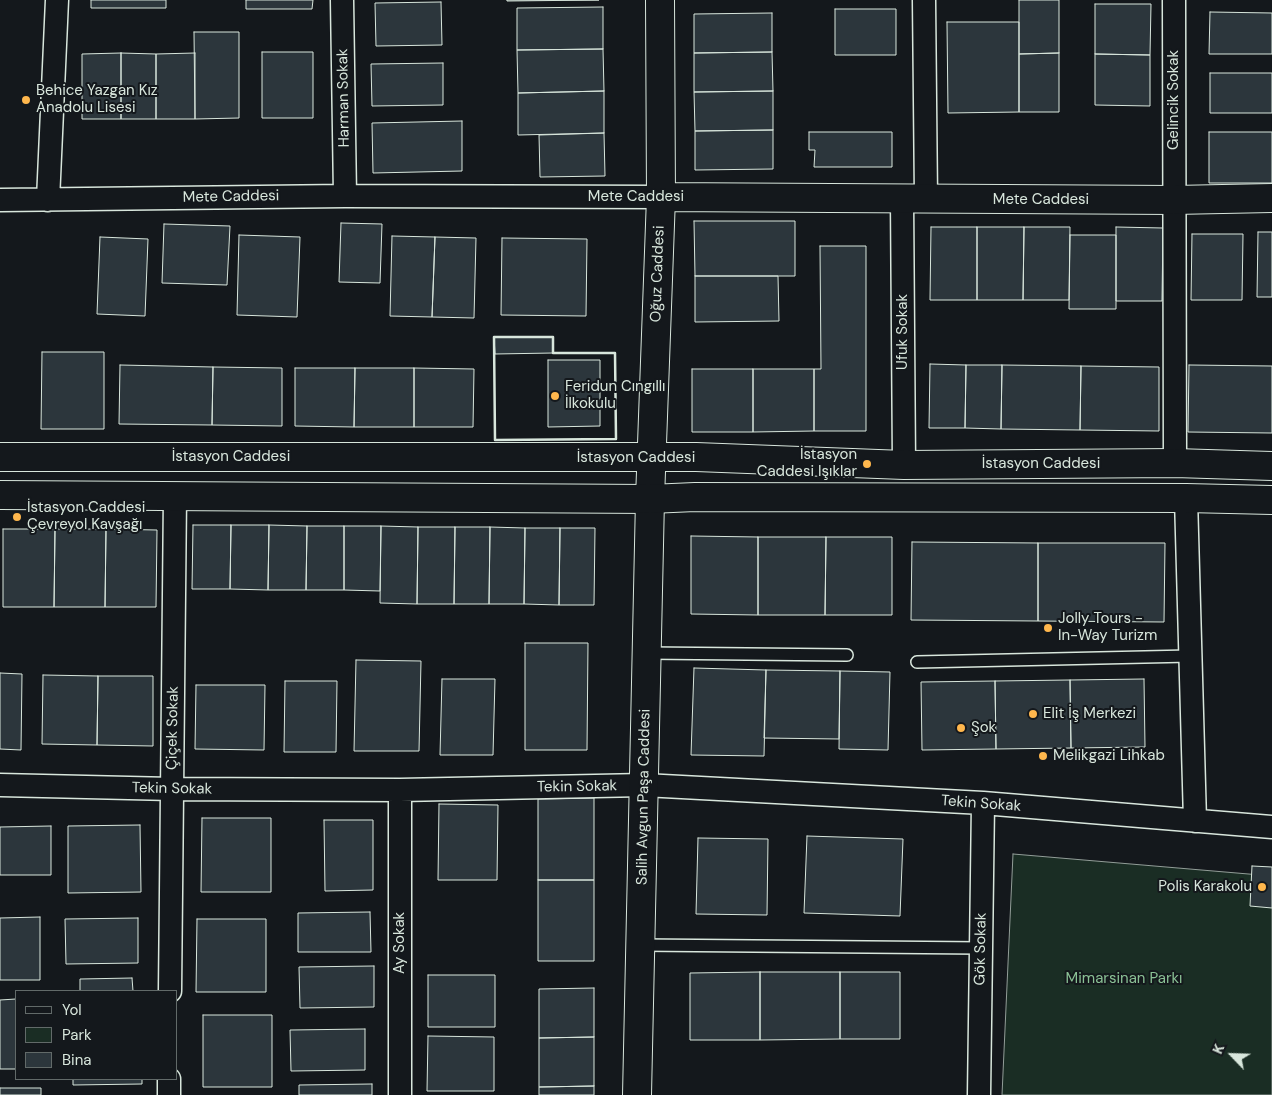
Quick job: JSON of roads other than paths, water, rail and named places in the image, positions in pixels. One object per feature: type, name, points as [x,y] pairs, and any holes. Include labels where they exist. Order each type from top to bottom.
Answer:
[{"type":"main road","name":"Oğuz Caddesi","points":[[650,500],[661,198],[660,0]]},
{"type":"main road","name":"Mete Caddesi","points":[[661,198],[1174,200],[1272,198]]},
{"type":"main road","name":"İstasyon Caddesi","points":[[0,457],[696,457],[904,465],[1175,463],[1272,466]]},
{"type":"main road","points":[[0,495],[650,500],[695,497],[1186,498],[1272,500]]},
{"type":"main road","name":"Salih Avgun Paşa Caddesi","points":[[637,1095],[650,500]]},
{"type":"street","points":[[48,200],[57,0]]},
{"type":"street","name":"Harman Sokak","points":[[342,0],[345,196]]},
{"type":"street","name":"Ufuk Sokak","points":[[904,465],[924,0]]},
{"type":"street","name":"Gelincik Sokak","points":[[1174,0],[1175,463]]},
{"type":"street","name":"Mete Caddesi","points":[[0,200],[345,196],[661,198]]},
{"type":"street","name":"Çiçek Sokak","points":[[170,990],[175,496]]},
{"type":"street","points":[[1186,498],[1195,821]]},
{"type":"street","name":"Tekin Sokak","points":[[0,785],[172,789],[400,790],[644,785],[983,803],[1272,827]]},
{"type":"street","name":"Ay Sokak","points":[[400,790],[400,1095]]},
{"type":"street","name":"Gök Sokak","points":[[979,1095],[983,803]]},
{"type":"street","points":[[169,1080],[169,1095]]},
{"type":"lane","points":[[647,653],[847,655]]},
{"type":"lane","points":[[917,662],[1190,656]]},
{"type":"lane","points":[[640,945],[981,948]]},
{"type":"place","name":"Behice Yazgan Kız Anadolu Lisesi","points":[[26,100]]},
{"type":"place","name":"Feridun Cıngıllı İlkokulu","points":[[555,396]]},
{"type":"place","name":"İstasyon Caddesi Işıklar","points":[[867,464]]},
{"type":"place","name":"İstasyon Caddesi Çevreyol Kavşağı","points":[[17,517]]},
{"type":"place","name":"Jolly Tours - In-Way Turizm","points":[[1048,628]]},
{"type":"place","name":"Elit İş Merkezi","points":[[1033,714]]},
{"type":"place","name":"Şok","points":[[961,728]]},
{"type":"place","name":"Melikgazi Lihkab","points":[[1043,756]]},
{"type":"place","name":"Polis Karakolu","points":[[1262,887]]},
{"type":"park label","name":"Mimarsinan Parkı","points":[[1124,979]]}]
